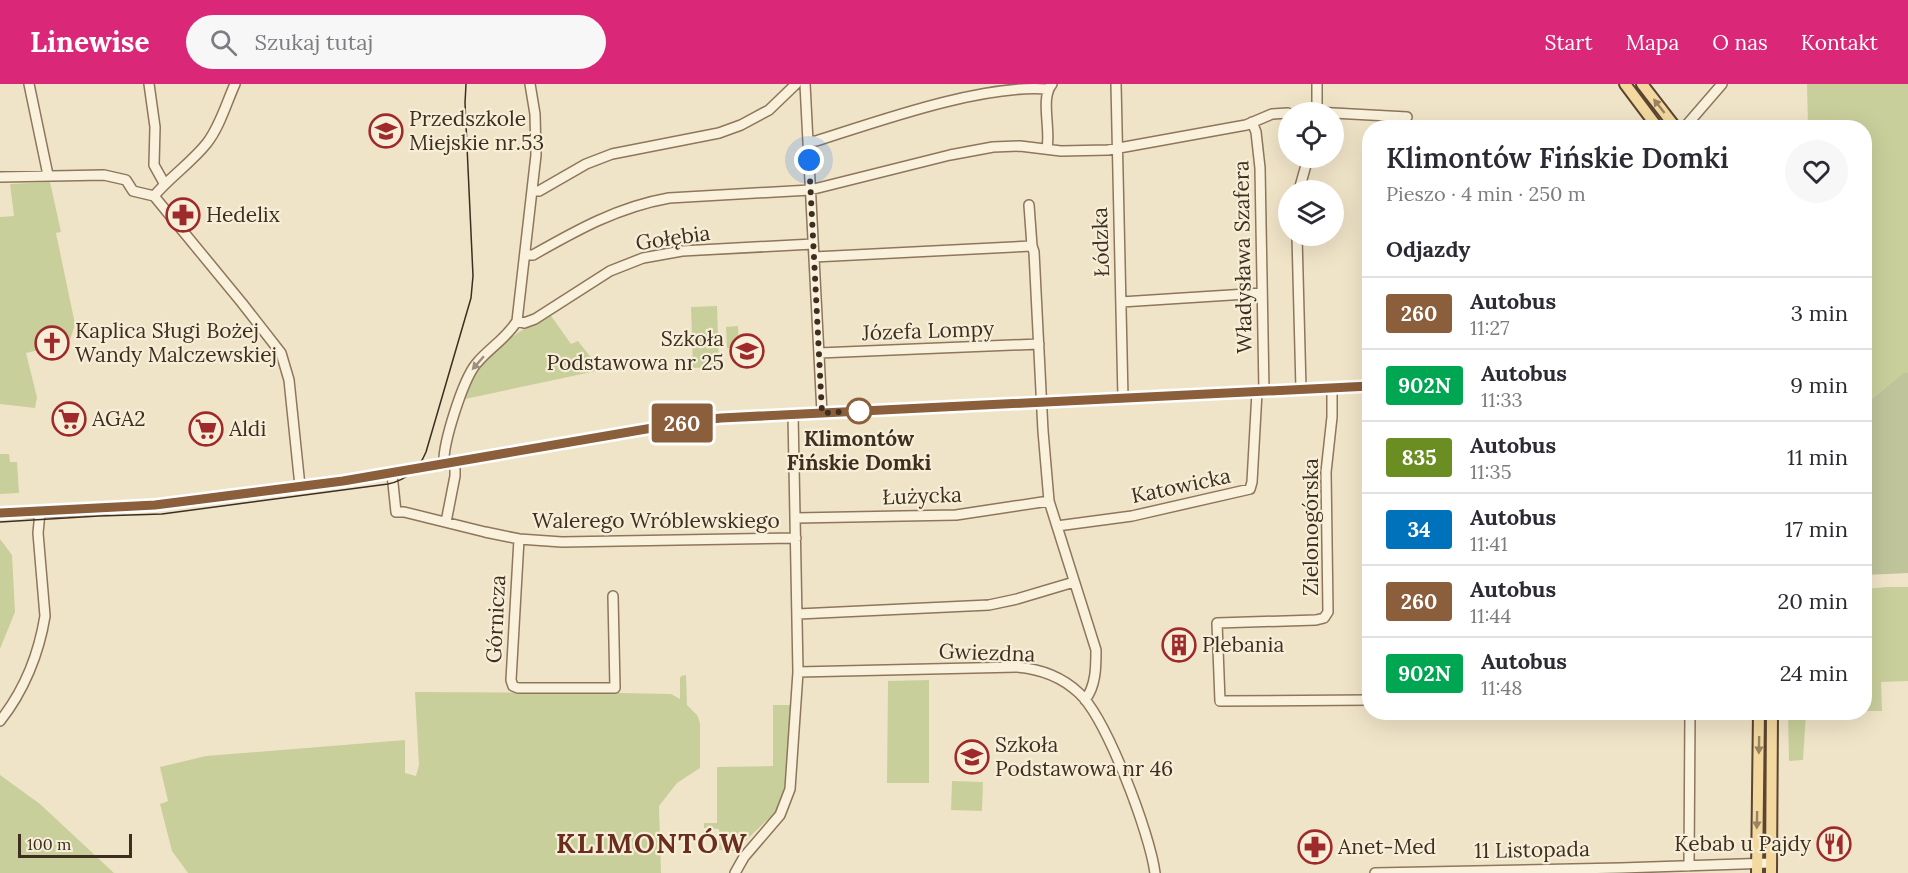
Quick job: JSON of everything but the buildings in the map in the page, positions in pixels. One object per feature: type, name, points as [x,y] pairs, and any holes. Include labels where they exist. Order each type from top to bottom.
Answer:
[{"type":"main road","points":[[1625,84],[1652,120]]},
{"type":"main road","points":[[1642,84],[1670,120]]},
{"type":"main road","points":[[1757,868],[1759,720]]},
{"type":"main road","name":"11 Listopada","points":[[1771,868],[1772,720]]},
{"type":"street","points":[[29,84],[48,176]]},
{"type":"street","points":[[149,84],[155,127],[154,165],[164,183]]},
{"type":"street","points":[[154,196],[164,183],[208,141],[216,129],[235,84]]},
{"type":"street","points":[[444,465],[444,451],[466,379],[478,361],[509,334],[517,321],[536,155],[536,122],[530,84]]},
{"type":"street","points":[[532,191],[539,191],[586,164],[612,154],[731,129],[769,110],[796,84]]},
{"type":"street","points":[[805,84],[822,413]]},
{"type":"street","name":"Łódzka","points":[[1116,84],[1123,398]]},
{"type":"street","points":[[1316,102],[1317,84]]},
{"type":"street","points":[[1690,120],[1717,85]]},
{"type":"street","points":[[808,141],[816,141],[955,98],[1000,90],[1049,87],[1047,148]]},
{"type":"street","points":[[525,255],[533,255],[599,219],[669,198],[810,190],[961,153],[1006,146],[1078,151],[1116,148],[1252,122],[1278,114]]},
{"type":"street","points":[[1344,114],[1407,117]]},
{"type":"street","name":"Władysława Szafera","points":[[1252,122],[1256,132],[1260,168],[1262,293],[1260,391]]},
{"type":"street","points":[[0,177],[111,176],[126,180],[133,191],[154,196],[243,303],[281,353],[288,380],[300,486]]},
{"type":"street","points":[[1029,205],[1034,252],[1049,501],[1096,651],[1095,676],[1086,700]]},
{"type":"street","name":"Gołębia","points":[[517,321],[524,323],[535,319],[610,270],[643,258],[682,251],[813,244]]},
{"type":"street","points":[[814,257],[1032,246]]},
{"type":"street","points":[[1297,246],[1301,389]]},
{"type":"street","points":[[1121,302],[1262,293]]},
{"type":"street","name":"Józefa Lompy","points":[[819,353],[1039,344]]},
{"type":"street","points":[[0,513],[155,505],[392,474],[693,421],[793,414],[1362,386]]},
{"type":"street","name":"Zielonogórska","points":[[1332,388],[1332,417],[1326,472],[1328,612],[1324,618],[1316,620],[1217,623],[1220,701],[1362,700]]},
{"type":"street","name":"Katowicka","points":[[1057,526],[1132,516],[1250,489],[1260,391]]},
{"type":"street","points":[[735,873],[744,857],[780,815],[790,789],[798,672],[793,414]]},
{"type":"street","points":[[446,522],[456,473],[455,463]]},
{"type":"street","name":"Walerego Wróblewskiego","points":[[392,474],[396,512],[519,539],[562,542],[796,538]]},
{"type":"street","name":"Łużycka","points":[[796,518],[956,515],[1049,501]]},
{"type":"street","points":[[0,721],[20,692],[36,654],[45,616],[38,533],[40,512]]},
{"type":"street","name":"Górnicza","points":[[519,539],[511,680],[513,686],[518,688],[615,688],[613,596]]},
{"type":"street","points":[[798,614],[989,605],[1074,582]]},
{"type":"street","name":"Gwiezdna","points":[[798,672],[1030,669],[1043,672],[1068,684],[1086,700],[1105,732],[1129,788],[1151,849],[1155,873]]},
{"type":"street","points":[[1689,866],[1690,720]]},
{"type":"street","name":"11 Listopada","points":[[1375,873],[1689,866],[1771,868]]},
{"type":"green space","points":[[1807,84],[1908,84],[1908,373],[1903,373],[1872,399],[1872,120],[1808,120]]},
{"type":"green space","points":[[50,182],[61,232],[56,233],[75,324],[69,343],[26,353],[37,397],[35,408],[0,404],[0,217],[14,216],[10,184]]},
{"type":"green space","points":[[717,306],[719,367],[693,368],[691,307]]},
{"type":"green space","points":[[549,313],[571,344],[578,341],[601,370],[465,399],[468,385],[485,360],[497,348]]},
{"type":"green space","points":[[738,326],[739,348],[727,348],[726,327]]},
{"type":"green space","points":[[1903,373],[1908,373],[1908,573],[1872,575],[1872,399]]},
{"type":"green space","points":[[0,454],[9,454],[10,462],[17,462],[19,493],[0,494]]},
{"type":"green space","points":[[0,539],[12,555],[15,612],[0,649]]},
{"type":"green space","points":[[1908,587],[1908,681],[1881,682],[1882,711],[1872,711],[1872,588]]},
{"type":"green space","points":[[686,675],[687,705],[697,715],[700,723],[700,768],[677,783],[659,806],[661,873],[188,873],[172,851],[160,804],[168,801],[160,767],[206,756],[405,740],[405,773],[416,776],[419,765],[415,692],[671,694],[680,699],[680,678]]},
{"type":"green space","points":[[929,680],[929,783],[887,783],[888,681]]},
{"type":"green space","points":[[773,705],[792,705],[786,780],[777,808],[770,822],[767,820],[735,851],[719,850],[719,829],[704,828],[704,823],[717,823],[717,767],[773,766]]},
{"type":"green space","points":[[1788,720],[1806,720],[1803,760],[1789,761]]},
{"type":"green space","points":[[0,775],[40,804],[114,873],[0,873]]},
{"type":"green space","points":[[952,781],[983,782],[982,811],[951,810]]},
{"type":"tram line","points":[[0,522],[162,514],[388,484],[412,473],[426,452],[471,298],[473,276],[466,84]]},
{"type":"bus line","name":"260","points":[[0,513],[57,512],[155,505],[343,481],[721,418],[1362,386]]},
{"type":"place","name":"Przedszkole Miejskie nr.53","points":[[386,131]]},
{"type":"place","name":"Hedelix","points":[[183,215]]},
{"type":"place","name":"Kaplica Sługi Bożej Wandy Malczewskiej","points":[[52,343]]},
{"type":"place","name":"Szkoła Podstawowa nr 25","points":[[747,351]]},
{"type":"place","name":"Klimontów Fińskie Domki","points":[[859,411]]},
{"type":"place","name":"AGA2","points":[[69,419]]},
{"type":"place","name":"Aldi","points":[[206,429]]},
{"type":"place","name":"Plebania","points":[[1179,645]]},
{"type":"place","name":"Szkoła Podstawowa nr 46","points":[[972,757]]},
{"type":"place","name":"Kebab u Pajdy","points":[[1834,844]]},
{"type":"place","name":"Anet-Med","points":[[1315,847]]},
{"type":"district","name":"KLIMONTÓW","points":[[652,844]]},
{"type":"route","points":[[809,160],[822,413],[859,411]]}]
